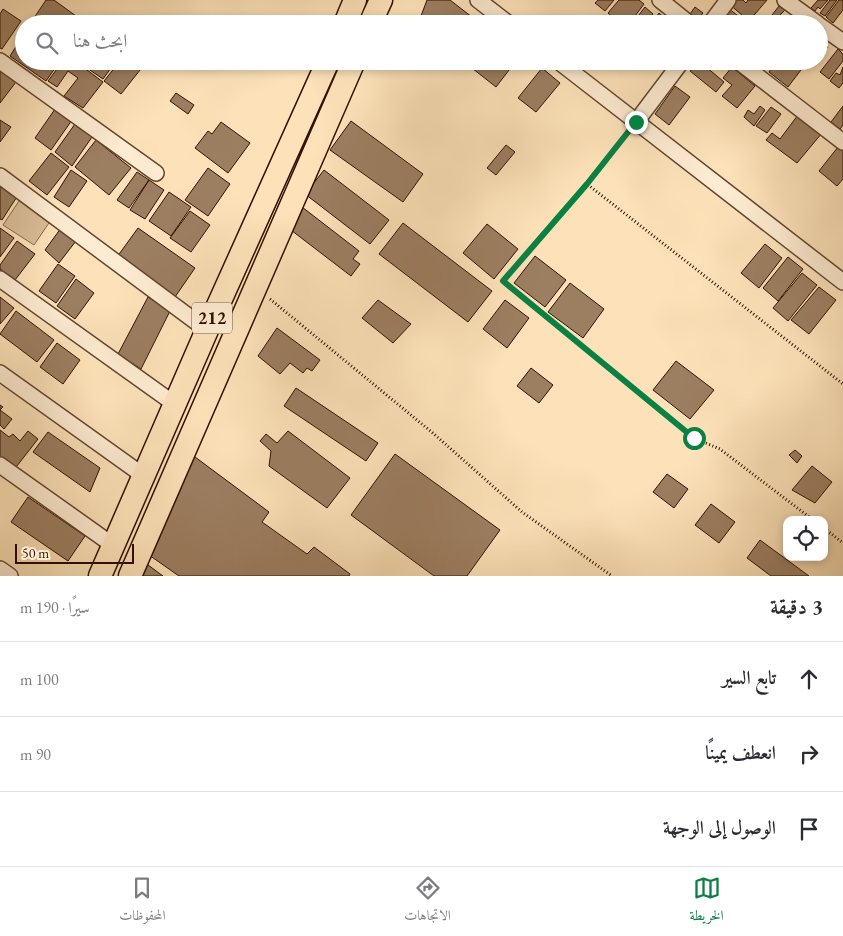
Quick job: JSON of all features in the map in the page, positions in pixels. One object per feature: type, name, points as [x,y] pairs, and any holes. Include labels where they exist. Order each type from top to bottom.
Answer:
[{"type":"main road","points":[[348,15],[355,0]]},
{"type":"main road","points":[[374,15],[380,0]]},
{"type":"main road","name":"212","points":[[100,576],[207,330],[324,70]]},
{"type":"main road","name":"212","points":[[130,576],[350,70]]},
{"type":"street","points":[[478,0],[497,15]]},
{"type":"street","points":[[660,0],[679,15]]},
{"type":"street","points":[[717,15],[728,0]]},
{"type":"street","points":[[785,0],[806,15]]},
{"type":"street","points":[[828,31],[843,42]]},
{"type":"street","points":[[0,62],[156,174]]},
{"type":"street","points":[[570,70],[843,282]]},
{"type":"street","points":[[636,122],[675,70]]},
{"type":"street","points":[[750,70],[843,142]]},
{"type":"street","points":[[0,176],[207,330]]},
{"type":"street","points":[[0,279],[176,405]]},
{"type":"street","points":[[0,372],[144,476]]},
{"type":"street","points":[[0,465],[114,546]]},
{"type":"street","points":[[0,569],[10,576]]},
{"type":"path","points":[[636,122],[587,184],[503,281],[694,438],[720,449],[808,516]]},
{"type":"path","points":[[587,184],[843,384]]},
{"type":"path","points":[[256,288],[434,434],[522,512],[612,576]]},
{"type":"path","points":[[828,531],[843,543]]},
{"type":"shaded area","points":[[23,195],[53,217],[34,245],[3,225]]},
{"type":"building","points":[[46,0],[54,0],[75,15],[36,15]]},
{"type":"building","points":[[427,0],[450,0],[469,15],[421,15]]},
{"type":"building","points":[[598,0],[614,0],[605,11],[595,3]]},
{"type":"building","points":[[619,0],[639,0],[644,4],[636,15],[610,15],[608,13]]},
{"type":"building","points":[[733,0],[743,0],[746,3],[748,0],[767,0],[754,15],[742,15],[729,4]]},
{"type":"building","points":[[818,0],[828,0],[820,9],[818,7],[815,11],[811,8]]},
{"type":"building","points":[[830,0],[837,0],[826,15],[820,13]]},
{"type":"building","points":[[839,0],[843,0],[843,10],[833,23],[828,19],[828,15]]},
{"type":"building","points":[[779,6],[785,10],[780,15],[772,15]]},
{"type":"building","points":[[645,7],[653,14],[652,15],[639,15]]},
{"type":"building","points":[[695,7],[703,13],[701,15],[690,14]]},
{"type":"building","points":[[728,8],[737,15],[723,15]]},
{"type":"building","points":[[3,9],[15,17],[15,30],[2,49],[0,48],[0,14]]},
{"type":"building","points":[[15,48],[15,59],[10,56]]},
{"type":"building","points":[[838,49],[843,54],[843,61],[829,79],[820,72],[822,70],[828,70],[828,62]]},
{"type":"building","points":[[843,67],[843,83],[839,88],[830,81],[836,73],[840,75]]},
{"type":"building","points":[[0,70],[16,82],[0,103]]},
{"type":"building","points":[[30,70],[54,70],[46,81]]},
{"type":"building","points":[[56,70],[87,70],[103,82],[83,108],[64,96],[78,78],[68,71],[57,87],[48,81]]},
{"type":"building","points":[[90,70],[110,70],[103,79]]},
{"type":"building","points":[[113,70],[140,70],[121,94],[104,81]]},
{"type":"building","points":[[474,70],[509,70],[496,87]]},
{"type":"building","points":[[540,70],[544,70],[560,83],[536,112],[518,98]]},
{"type":"building","points":[[710,70],[724,82],[716,92],[690,71]]},
{"type":"building","points":[[730,70],[736,70],[755,86],[737,108],[722,96],[732,85],[723,78]]},
{"type":"building","points":[[770,70],[801,70],[788,87],[769,72]]},
{"type":"building","points":[[675,86],[690,97],[669,125],[655,114]]},
{"type":"building","points":[[176,93],[194,105],[188,114],[170,101]]},
{"type":"building","points":[[760,106],[765,110],[754,126],[744,117],[748,110],[754,114]]},
{"type":"building","points":[[843,106],[843,125],[840,129],[831,122]]},
{"type":"building","points":[[771,107],[781,114],[767,133],[756,126]]},
{"type":"building","points":[[55,109],[72,120],[51,150],[35,138]]},
{"type":"building","points":[[798,115],[822,133],[797,163],[766,140],[772,133],[780,139]]},
{"type":"building","points":[[0,120],[11,127],[0,142]]},
{"type":"building","points":[[351,121],[423,174],[403,202],[330,150]]},
{"type":"building","points":[[221,122],[250,143],[228,173],[195,148],[208,131],[212,134]]},
{"type":"building","points":[[75,124],[92,137],[72,166],[55,152]]},
{"type":"building","points":[[96,140],[131,168],[109,195],[75,167]]},
{"type":"building","points":[[506,145],[515,152],[496,175],[487,168]]},
{"type":"building","points":[[838,147],[843,151],[843,179],[837,186],[819,171]]},
{"type":"building","points":[[51,153],[69,167],[47,195],[29,181]]},
{"type":"building","points":[[208,168],[230,184],[208,216],[185,200]]},
{"type":"building","points":[[71,170],[87,181],[69,207],[54,197]]},
{"type":"building","points":[[324,170],[389,220],[370,244],[305,194]]},
{"type":"building","points":[[137,172],[149,180],[129,208],[117,200]]},
{"type":"building","points":[[149,180],[164,190],[145,219],[130,210]]},
{"type":"building","points":[[2,182],[20,192],[2,220],[0,219],[0,186]]},
{"type":"building","points":[[169,192],[191,207],[171,236],[149,221]]},
{"type":"building","points":[[302,207],[359,251],[353,259],[360,264],[351,276],[287,227]]},
{"type":"building","points":[[190,211],[210,225],[191,252],[170,238]]},
{"type":"building","points":[[403,223],[492,291],[468,322],[379,254]]},
{"type":"building","points":[[64,224],[79,237],[59,263],[45,250]]},
{"type":"building","points":[[487,224],[518,249],[494,279],[463,253]]},
{"type":"building","points":[[0,228],[14,238],[0,257]]},
{"type":"building","points":[[138,228],[195,268],[175,297],[117,257]]},
{"type":"building","points":[[17,241],[35,254],[15,280],[0,269],[0,265]]},
{"type":"building","points":[[765,244],[782,258],[759,288],[741,273]]},
{"type":"building","points":[[535,256],[566,280],[545,307],[514,283]]},
{"type":"building","points":[[788,257],[803,269],[778,301],[763,288]]},
{"type":"building","points":[[58,264],[75,276],[56,303],[39,291]]},
{"type":"building","points":[[802,273],[817,285],[788,321],[773,308]]},
{"type":"building","points":[[76,279],[94,293],[75,319],[57,306]]},
{"type":"building","points":[[570,283],[604,309],[583,338],[548,312]]},
{"type":"building","points":[[819,287],[836,300],[809,334],[791,320]]},
{"type":"building","points":[[0,297],[14,308],[0,324]]},
{"type":"building","points":[[148,297],[170,311],[141,369],[118,354]]},
{"type":"building","points":[[378,300],[411,324],[393,343],[362,318]]},
{"type":"building","points":[[505,300],[529,318],[507,348],[483,329]]},
{"type":"building","points":[[16,311],[54,340],[37,362],[0,334]]},
{"type":"building","points":[[277,328],[320,360],[312,371],[307,368],[303,373],[290,363],[280,374],[258,356]]},
{"type":"building","points":[[57,343],[80,360],[63,384],[40,367]]},
{"type":"building","points":[[676,361],[714,390],[690,419],[653,390]]},
{"type":"building","points":[[531,368],[553,385],[539,403],[517,386]]},
{"type":"building","points":[[296,388],[378,443],[366,461],[284,406]]},
{"type":"building","points":[[0,410],[12,419],[4,429],[0,425]]},
{"type":"building","points":[[0,430],[9,437],[13,434],[20,441],[28,431],[38,439],[13,471],[0,462]]},
{"type":"building","points":[[288,431],[350,478],[327,508],[269,466],[271,451],[260,441],[266,434],[277,443]]},
{"type":"building","points":[[48,432],[100,468],[90,492],[33,452]]},
{"type":"building","points":[[795,450],[802,456],[797,463],[789,455]]},
{"type":"building","points":[[191,454],[269,512],[262,522],[307,554],[314,547],[350,574],[349,576],[179,576],[149,555]]},
{"type":"building","points":[[395,454],[500,530],[467,576],[434,576],[351,515]]},
{"type":"building","points":[[812,466],[832,482],[815,503],[792,490]]},
{"type":"building","points":[[667,474],[688,489],[674,508],[653,492]]},
{"type":"building","points":[[28,497],[85,536],[68,561],[11,522]]},
{"type":"building","points":[[711,504],[735,522],[719,543],[695,525]]},
{"type":"building","points":[[760,540],[783,557],[783,561],[789,561],[809,576],[771,576],[747,558]]},
{"type":"building","points":[[144,562],[163,576],[138,576]]},
{"type":"route","points":[[636,122],[587,184],[536,240],[503,281],[694,438]]}]
